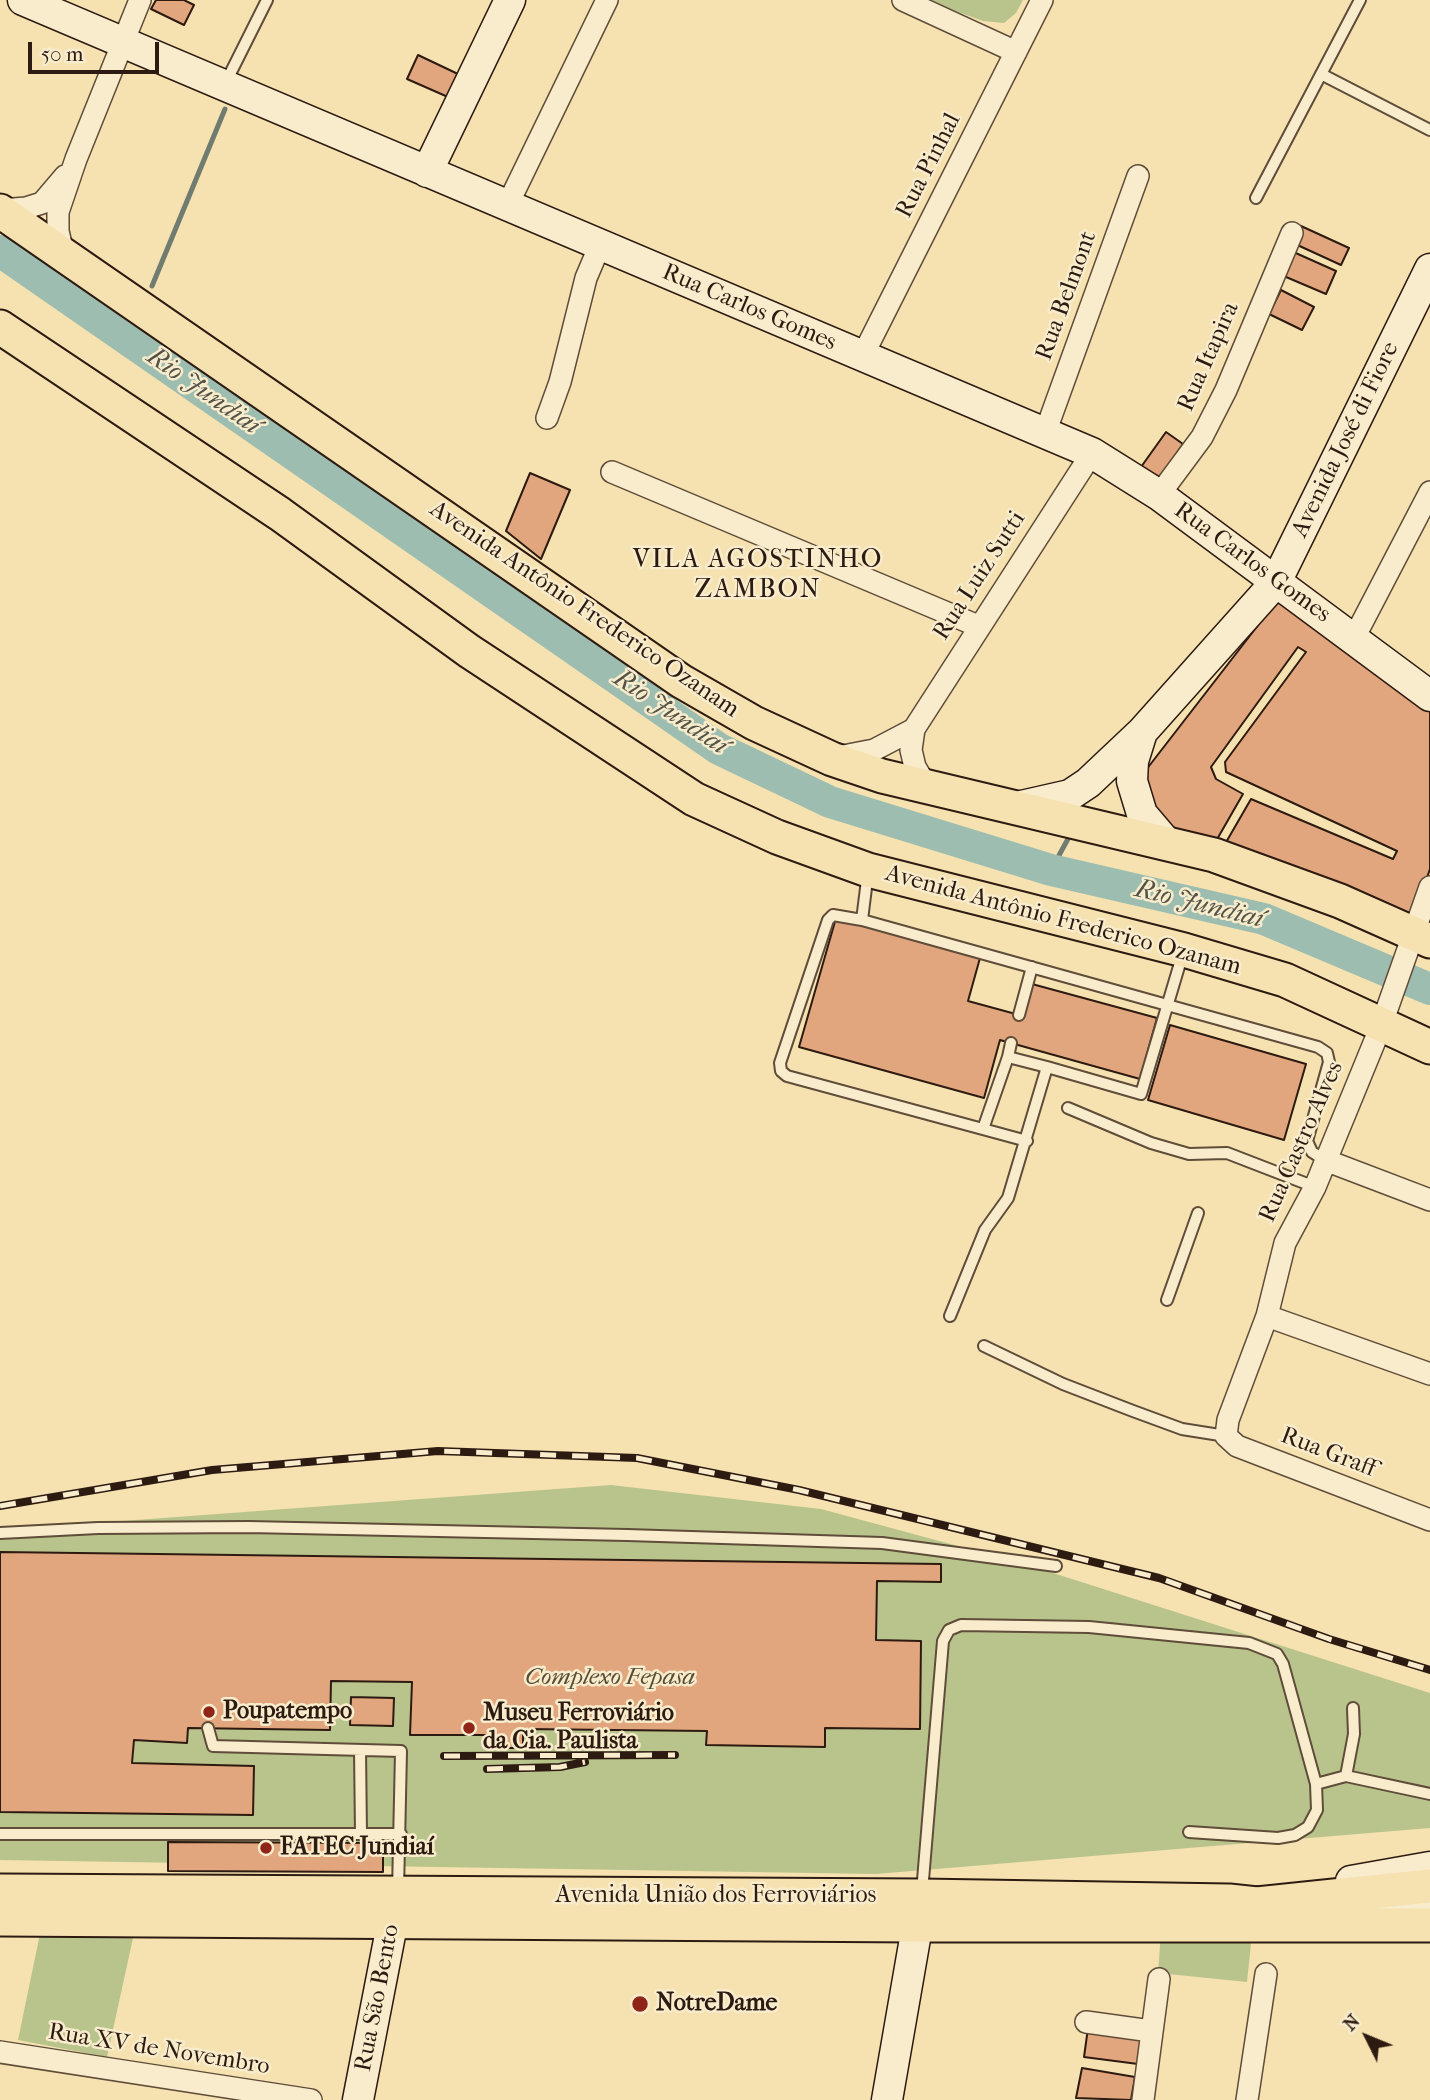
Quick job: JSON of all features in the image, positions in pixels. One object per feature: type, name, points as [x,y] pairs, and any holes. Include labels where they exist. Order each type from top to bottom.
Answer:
[{"type":"main road","name":"Rua Carlos Gomes","points":[[23,0],[1092,453],[1159,495],[1430,696]]},
{"type":"main road","points":[[427,172],[510,0]]},
{"type":"main road","name":"Avenida Antônio Frederico Ozanam","points":[[0,211],[681,681],[754,723],[832,759],[927,787],[1165,841],[1214,855],[1340,901],[1417,941]]},
{"type":"main road","name":"Avenida José di Fiore","points":[[1017,807],[1070,795],[1100,772],[1142,732],[1276,582],[1430,269]]},
{"type":"main road","name":"Avenida Antônio Frederico Ozanam","points":[[0,327],[280,514],[469,651],[638,765],[694,799],[777,837],[868,870],[1184,950],[1285,981],[1384,1018],[1430,1047]]},
{"type":"main road","points":[[1142,732],[1133,761],[1132,781],[1142,814]]},
{"type":"main road","points":[[1100,772],[1165,841]]},
{"type":"main road","points":[[1228,1901],[1293,1893],[1430,1867]]},
{"type":"main road","name":"Avenida União dos Ferroviários","points":[[919,1911],[1228,1901],[1257,1904],[1430,1886]]},
{"type":"main road","name":"Avenida União dos Ferroviários","points":[[0,1891],[396,1908]]},
{"type":"main road","points":[[1303,1926],[1337,1913],[1430,1905]]},
{"type":"main road","name":"Avenida União dos Ferroviários","points":[[0,1919],[396,1908],[919,1911],[1303,1926],[1430,1925]]},
{"type":"main road","name":"Rua São Bento","points":[[358,2100],[396,1908]]},
{"type":"main road","points":[[887,2100],[919,1911]]},
{"type":"street","points":[[63,253],[58,231],[58,212],[76,159],[140,0]]},
{"type":"street","points":[[507,206],[607,0]]},
{"type":"street","points":[[903,0],[1016,52]]},
{"type":"street","name":"Rua Pinhal","points":[[863,355],[1042,0]]},
{"type":"street","points":[[0,211],[42,203],[76,159]]},
{"type":"street","name":"Rua Belmont","points":[[1045,433],[1139,176]]},
{"type":"street","name":"Rua Itapira","points":[[1159,495],[1202,437],[1226,390],[1292,233]]},
{"type":"street","points":[[547,418],[560,382],[586,278],[600,246]]},
{"type":"street","name":"Rua Luiz Sutti","points":[[914,729],[1092,453]]},
{"type":"street","points":[[612,472],[978,626]]},
{"type":"street","points":[[1354,638],[1430,492]]},
{"type":"street","points":[[832,759],[874,750],[914,729]]},
{"type":"street","points":[[914,729],[911,750],[915,767],[927,787]]},
{"type":"street","name":"Rua Castro Alves","points":[[1227,1428],[1266,1316],[1285,1243],[1315,1187],[1417,941],[1430,887]]},
{"type":"street","points":[[1325,1160],[1430,1200]]},
{"type":"street","points":[[1266,1316],[1430,1374]]},
{"type":"street","name":"Rua Graff","points":[[1227,1428],[1237,1446],[1430,1520]]},
{"type":"street","points":[[1247,2100],[1266,1974]]},
{"type":"street","points":[[1143,2100],[1159,1979]]},
{"type":"street","points":[[1086,2022],[1151,2031]]},
{"type":"street","name":"Rua XV de Novembro","points":[[0,2052],[311,2100]]},
{"type":"lane","points":[[224,86],[267,0]]},
{"type":"lane","points":[[1256,198],[1360,0]]},
{"type":"lane","points":[[1321,74],[1430,131]]},
{"type":"lane","points":[[862,920],[868,870]]},
{"type":"lane","points":[[1027,1141],[787,1076],[781,1071],[780,1063],[828,920],[839,914],[1318,1047],[1327,1053],[1329,1062],[1307,1141],[1312,1152],[1325,1160]]},
{"type":"lane","points":[[1008,1057],[1141,1094],[1184,950]]},
{"type":"lane","points":[[1019,1015],[1032,967]]},
{"type":"lane","points":[[983,1129],[1011,1043]]},
{"type":"lane","points":[[950,1316],[985,1230],[1008,1198],[1047,1067]]},
{"type":"lane","points":[[1068,1108],[1151,1143],[1189,1154],[1227,1153],[1315,1187]]},
{"type":"lane","points":[[1167,1300],[1198,1213]]},
{"type":"lane","points":[[984,1346],[1063,1384],[1182,1429],[1227,1428]]},
{"type":"lane","points":[[0,1533],[98,1528],[250,1527],[882,1543],[1056,1566]]},
{"type":"lane","points":[[919,1911],[943,1641],[949,1630],[961,1625],[1089,1627],[1264,1647],[1277,1654],[1283,1664],[1316,1784],[1317,1810],[1308,1827],[1295,1835],[1278,1838],[1189,1832]]},
{"type":"lane","points":[[1346,1776],[1354,1734],[1353,1708]]},
{"type":"lane","points":[[208,1728],[210,1744],[214,1746],[401,1751],[401,1834],[396,1908]]},
{"type":"lane","points":[[360,1750],[361,1834]]},
{"type":"lane","points":[[1316,1784],[1346,1776],[1430,1794]]},
{"type":"lane","points":[[0,1834],[401,1834]]},
{"type":"green space","points":[[925,0],[1023,0],[1016,13],[1004,23],[983,21]]},
{"type":"green space","name":"Complexo Fepasa","points":[[611,1485],[821,1509],[1028,1565],[1430,1693],[1430,1828],[876,1874],[0,1860],[0,1530]]},
{"type":"green space","points":[[41,1929],[135,1929],[107,2057],[18,2040]]},
{"type":"green space","points":[[1161,1931],[1252,1934],[1247,1982],[1158,1973]]},
{"type":"building","points":[[156,0],[184,0],[194,5],[184,25],[151,9]]},
{"type":"building","points":[[418,55],[458,74],[448,97],[407,79]]},
{"type":"building","points":[[1301,226],[1349,248],[1341,265],[1293,243]]},
{"type":"building","points":[[1289,250],[1336,271],[1326,294],[1279,274]]},
{"type":"building","points":[[1281,290],[1314,307],[1302,330],[1269,314]]},
{"type":"building","points":[[1166,432],[1183,444],[1159,479],[1141,467]]},
{"type":"building","points":[[530,473],[570,490],[541,559],[506,531]]},
{"type":"building","points":[[1283,593],[1430,703],[1430,869],[1410,926],[1221,851],[1251,799],[1393,859],[1397,851],[1226,772],[1225,762],[1306,652],[1298,647],[1211,767],[1216,779],[1243,794],[1212,848],[1168,837],[1139,779]]},
{"type":"building","points":[[836,918],[980,958],[968,1001],[1023,1016],[1032,984],[1157,1018],[1140,1079],[1000,1040],[984,1098],[799,1047]]},
{"type":"building","points":[[1170,1025],[1306,1064],[1284,1140],[1148,1100]]},
{"type":"building","name":"Complexo Fepasa","points":[[0,1552],[941,1564],[941,1582],[877,1581],[876,1640],[921,1641],[920,1729],[825,1728],[825,1747],[706,1745],[707,1731],[523,1729],[523,1748],[488,1748],[488,1735],[410,1735],[412,1682],[331,1681],[330,1730],[188,1728],[187,1743],[134,1740],[132,1763],[254,1766],[253,1815],[0,1812]]},
{"type":"building","points":[[351,1697],[394,1698],[393,1726],[350,1725]]},
{"type":"building","points":[[168,1842],[383,1843],[383,1872],[168,1871]]},
{"type":"building","points":[[1088,2028],[1142,2035],[1138,2064],[1084,2057]]},
{"type":"building","points":[[1082,2068],[1135,2077],[1131,2100],[1076,2098]]},
{"type":"waterway","points":[[152,286],[225,109]]},
{"type":"waterway","name":"Rio Jundiaí","points":[[0,251],[719,749],[830,802],[1051,870],[1264,919],[1430,989]]},
{"type":"waterway","points":[[129,342],[135,326]]},
{"type":"waterway","points":[[1051,870],[1069,837]]},
{"type":"railway","points":[[0,1506],[212,1470],[438,1451],[637,1458],[799,1490],[1159,1578],[1329,1639],[1430,1670]]},
{"type":"railway","points":[[444,1756],[675,1755]]},
{"type":"railway","points":[[487,1769],[560,1767],[585,1762]]},
{"type":"place","name":"Poupatempo","points":[[209,1712]]},
{"type":"place","name":"Museu Ferroviário da Cia. Paulista","points":[[469,1728]]},
{"type":"place","name":"FATEC Jundiaí","points":[[266,1848]]},
{"type":"place","name":"NotreDame","points":[[640,2004]]},
{"type":"district","name":"VILA AGOSTINHO ZAMBON","points":[[758,576]]}]
